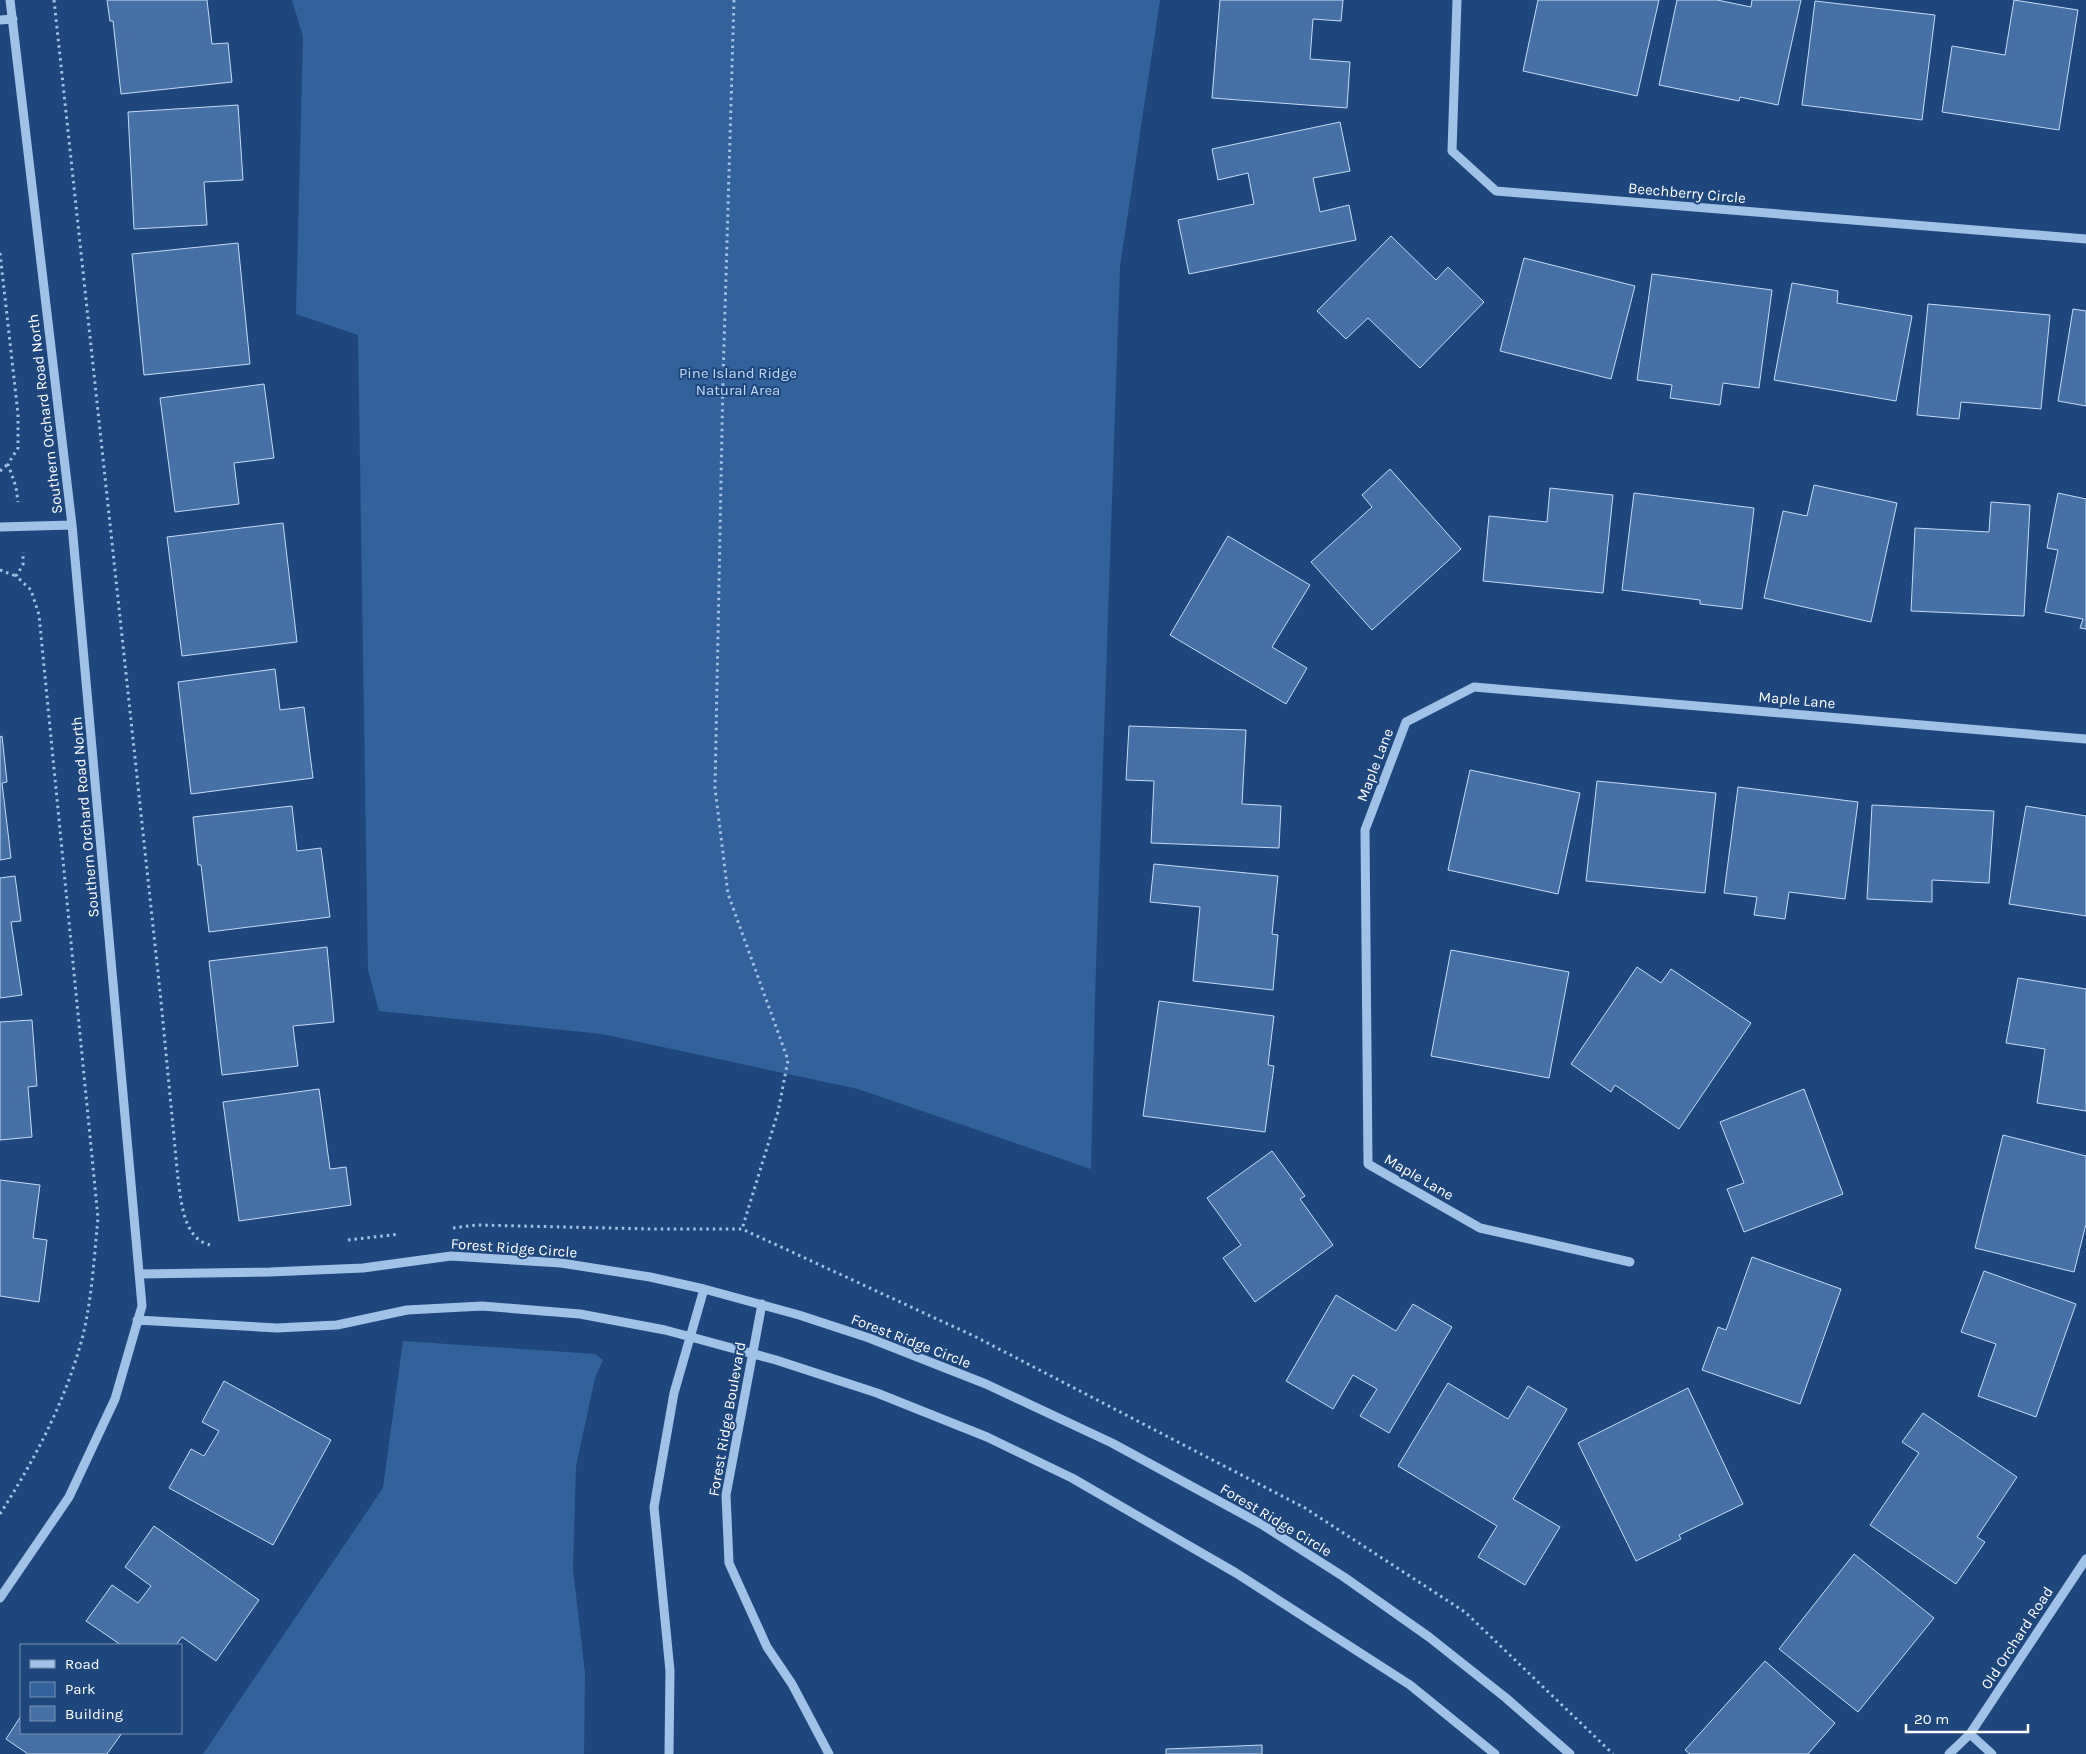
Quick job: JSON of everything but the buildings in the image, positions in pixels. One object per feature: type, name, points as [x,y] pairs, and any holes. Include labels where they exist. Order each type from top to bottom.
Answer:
[{"type":"street","name":"Southern Orchard Road North","points":[[0,1598],[68,1498],[115,1399],[142,1306],[72,525],[10,0]]},
{"type":"street","name":"Beechberry Circle","points":[[1457,0],[1452,150],[1496,191],[2086,239]]},
{"type":"street","points":[[0,20],[12,19]]},
{"type":"street","points":[[0,527],[72,525]]},
{"type":"street","name":"Maple Lane","points":[[1630,1262],[1480,1228],[1368,1164],[1366,830],[1406,722],[1474,687],[2086,738]]},
{"type":"street","name":"Forest Ridge Circle","points":[[139,1274],[270,1272],[363,1268],[451,1256],[561,1264],[650,1277],[704,1289],[762,1304],[869,1338],[986,1384],[1112,1443],[1261,1524],[1344,1577],[1430,1637],[1506,1698],[1570,1754]]},
{"type":"street","points":[[668,1754],[670,1671],[654,1507],[674,1393],[704,1289]]},
{"type":"street","name":"Forest Ridge Boulevard","points":[[762,1304],[726,1495],[729,1563],[766,1647],[792,1684],[829,1754]]},
{"type":"street","points":[[137,1320],[277,1328],[336,1325],[407,1310],[482,1306],[580,1314],[665,1330],[752,1354],[876,1393],[988,1436],[1072,1478],[1236,1573],[1410,1685],[1495,1754]]},
{"type":"street","name":"Old Orchard Road","points":[[1949,1754],[1970,1734],[2086,1559]]},
{"type":"street","points":[[1970,1734],[1992,1754]]},
{"type":"path","points":[[54,0],[161,1001],[178,1178],[182,1207],[190,1227]]},
{"type":"path","points":[[734,0],[723,380],[715,788],[728,894],[788,1060],[778,1112],[742,1229]]},
{"type":"path","points":[[0,253],[18,414],[18,448],[8,464],[0,471]]},
{"type":"path","points":[[8,464],[16,488],[22,527],[23,565],[16,576]]},
{"type":"path","points":[[0,570],[16,576],[31,590],[39,615],[98,1218],[92,1278],[82,1338],[67,1385],[39,1448],[0,1514]]},
{"type":"green space","name":"Pine Island Ridge Natural Area","points":[[292,0],[1160,0],[1120,266],[1095,997],[1091,1169],[858,1089],[602,1034],[379,1011],[368,970],[358,335],[296,314],[303,37]]},
{"type":"green space","points":[[403,1341],[595,1354],[603,1360],[595,1378],[576,1466],[573,1569],[585,1673],[584,1754],[203,1754],[383,1488]]}]
